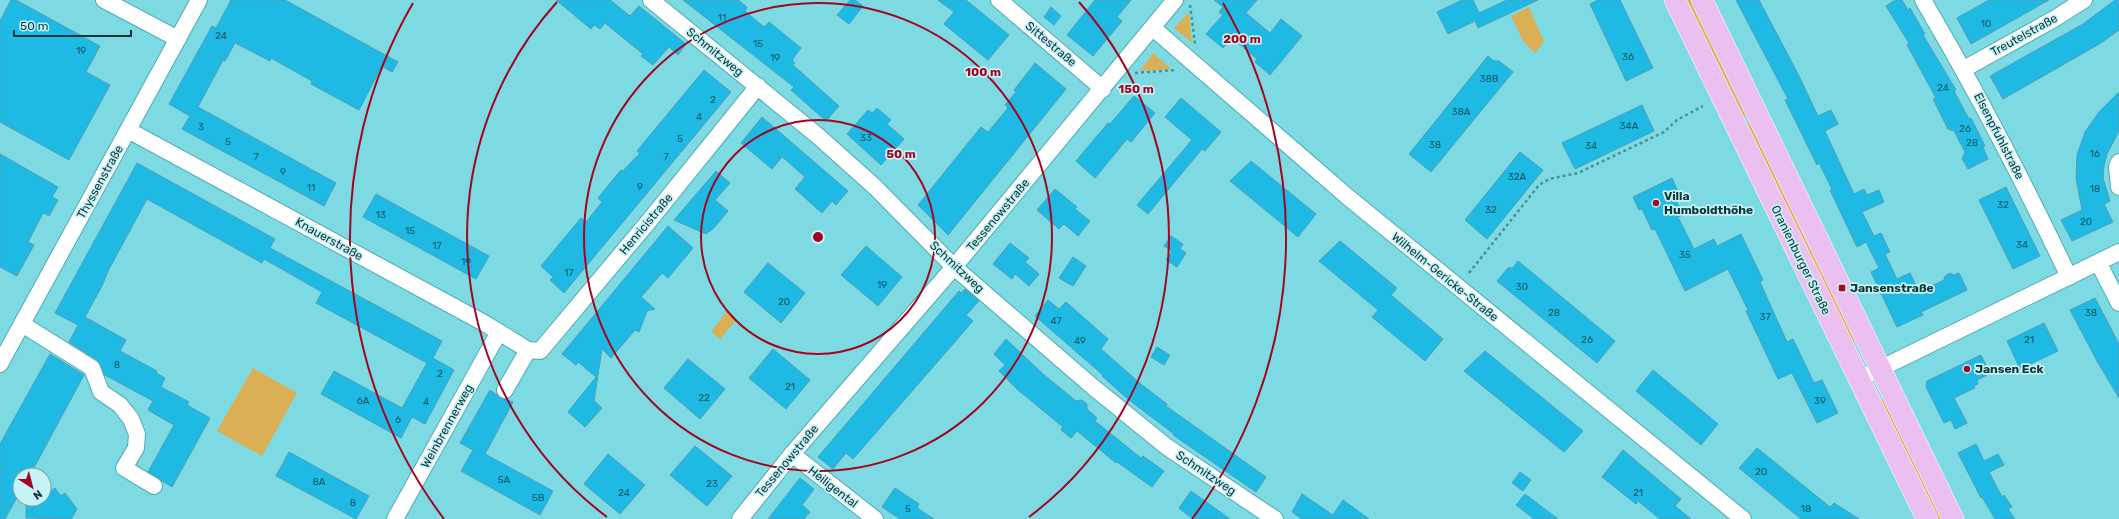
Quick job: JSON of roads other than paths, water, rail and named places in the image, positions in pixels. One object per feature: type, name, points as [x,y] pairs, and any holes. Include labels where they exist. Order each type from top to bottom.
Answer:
[{"type":"main road","name":"Oranienburger Straße","points":[[1675,0],[1927,519]]},
{"type":"main road","name":"Oranienburger Straße","points":[[1702,0],[1953,519]]},
{"type":"street","points":[[104,0],[178,39]]},
{"type":"street","name":"Thyssenstraße","points":[[0,364],[199,0]]},
{"type":"street","name":"Schmitzweg","points":[[651,0],[818,136],[875,187],[954,266],[1093,387],[1167,447],[1275,519]]},
{"type":"street","name":"Sittestraße","points":[[999,0],[1103,89]]},
{"type":"street","name":"Elsenpfuhlstraße","points":[[1923,0],[1964,69],[2010,155],[2069,277]]},
{"type":"street","name":"Treutelstraße","points":[[1964,69],[2054,19],[2084,0]]},
{"type":"street","name":"Tessenowstraße","points":[[740,519],[792,454],[954,266],[1153,28],[1183,2]]},
{"type":"street","name":"Wilhelm-Gericke-Straße","points":[[1153,28],[1361,207],[1743,519]]},
{"type":"street","name":"Henricistraße","points":[[505,390],[534,350],[649,221],[758,86]]},
{"type":"street","name":"Knauerstraße","points":[[128,130],[534,350]]},
{"type":"street","points":[[2119,162],[2116,167],[2119,187]]},
{"type":"street","points":[[1859,379],[2119,252]]},
{"type":"street","points":[[2098,262],[2119,303]]},
{"type":"street","points":[[22,324],[92,368],[101,392],[120,405],[131,419],[137,434],[136,448],[124,468],[154,486]]},
{"type":"street","name":"Weinbrennerweg","points":[[395,519],[499,332]]},
{"type":"street","name":"Heiligental","points":[[792,454],[875,519]]},
{"type":"place","name":"Villa Humboldthöhe","points":[[1656,203]]},
{"type":"place","name":"Jansenstraße","points":[[1842,288]]},
{"type":"place","name":"Jansen Eck","points":[[1967,369]]}]
